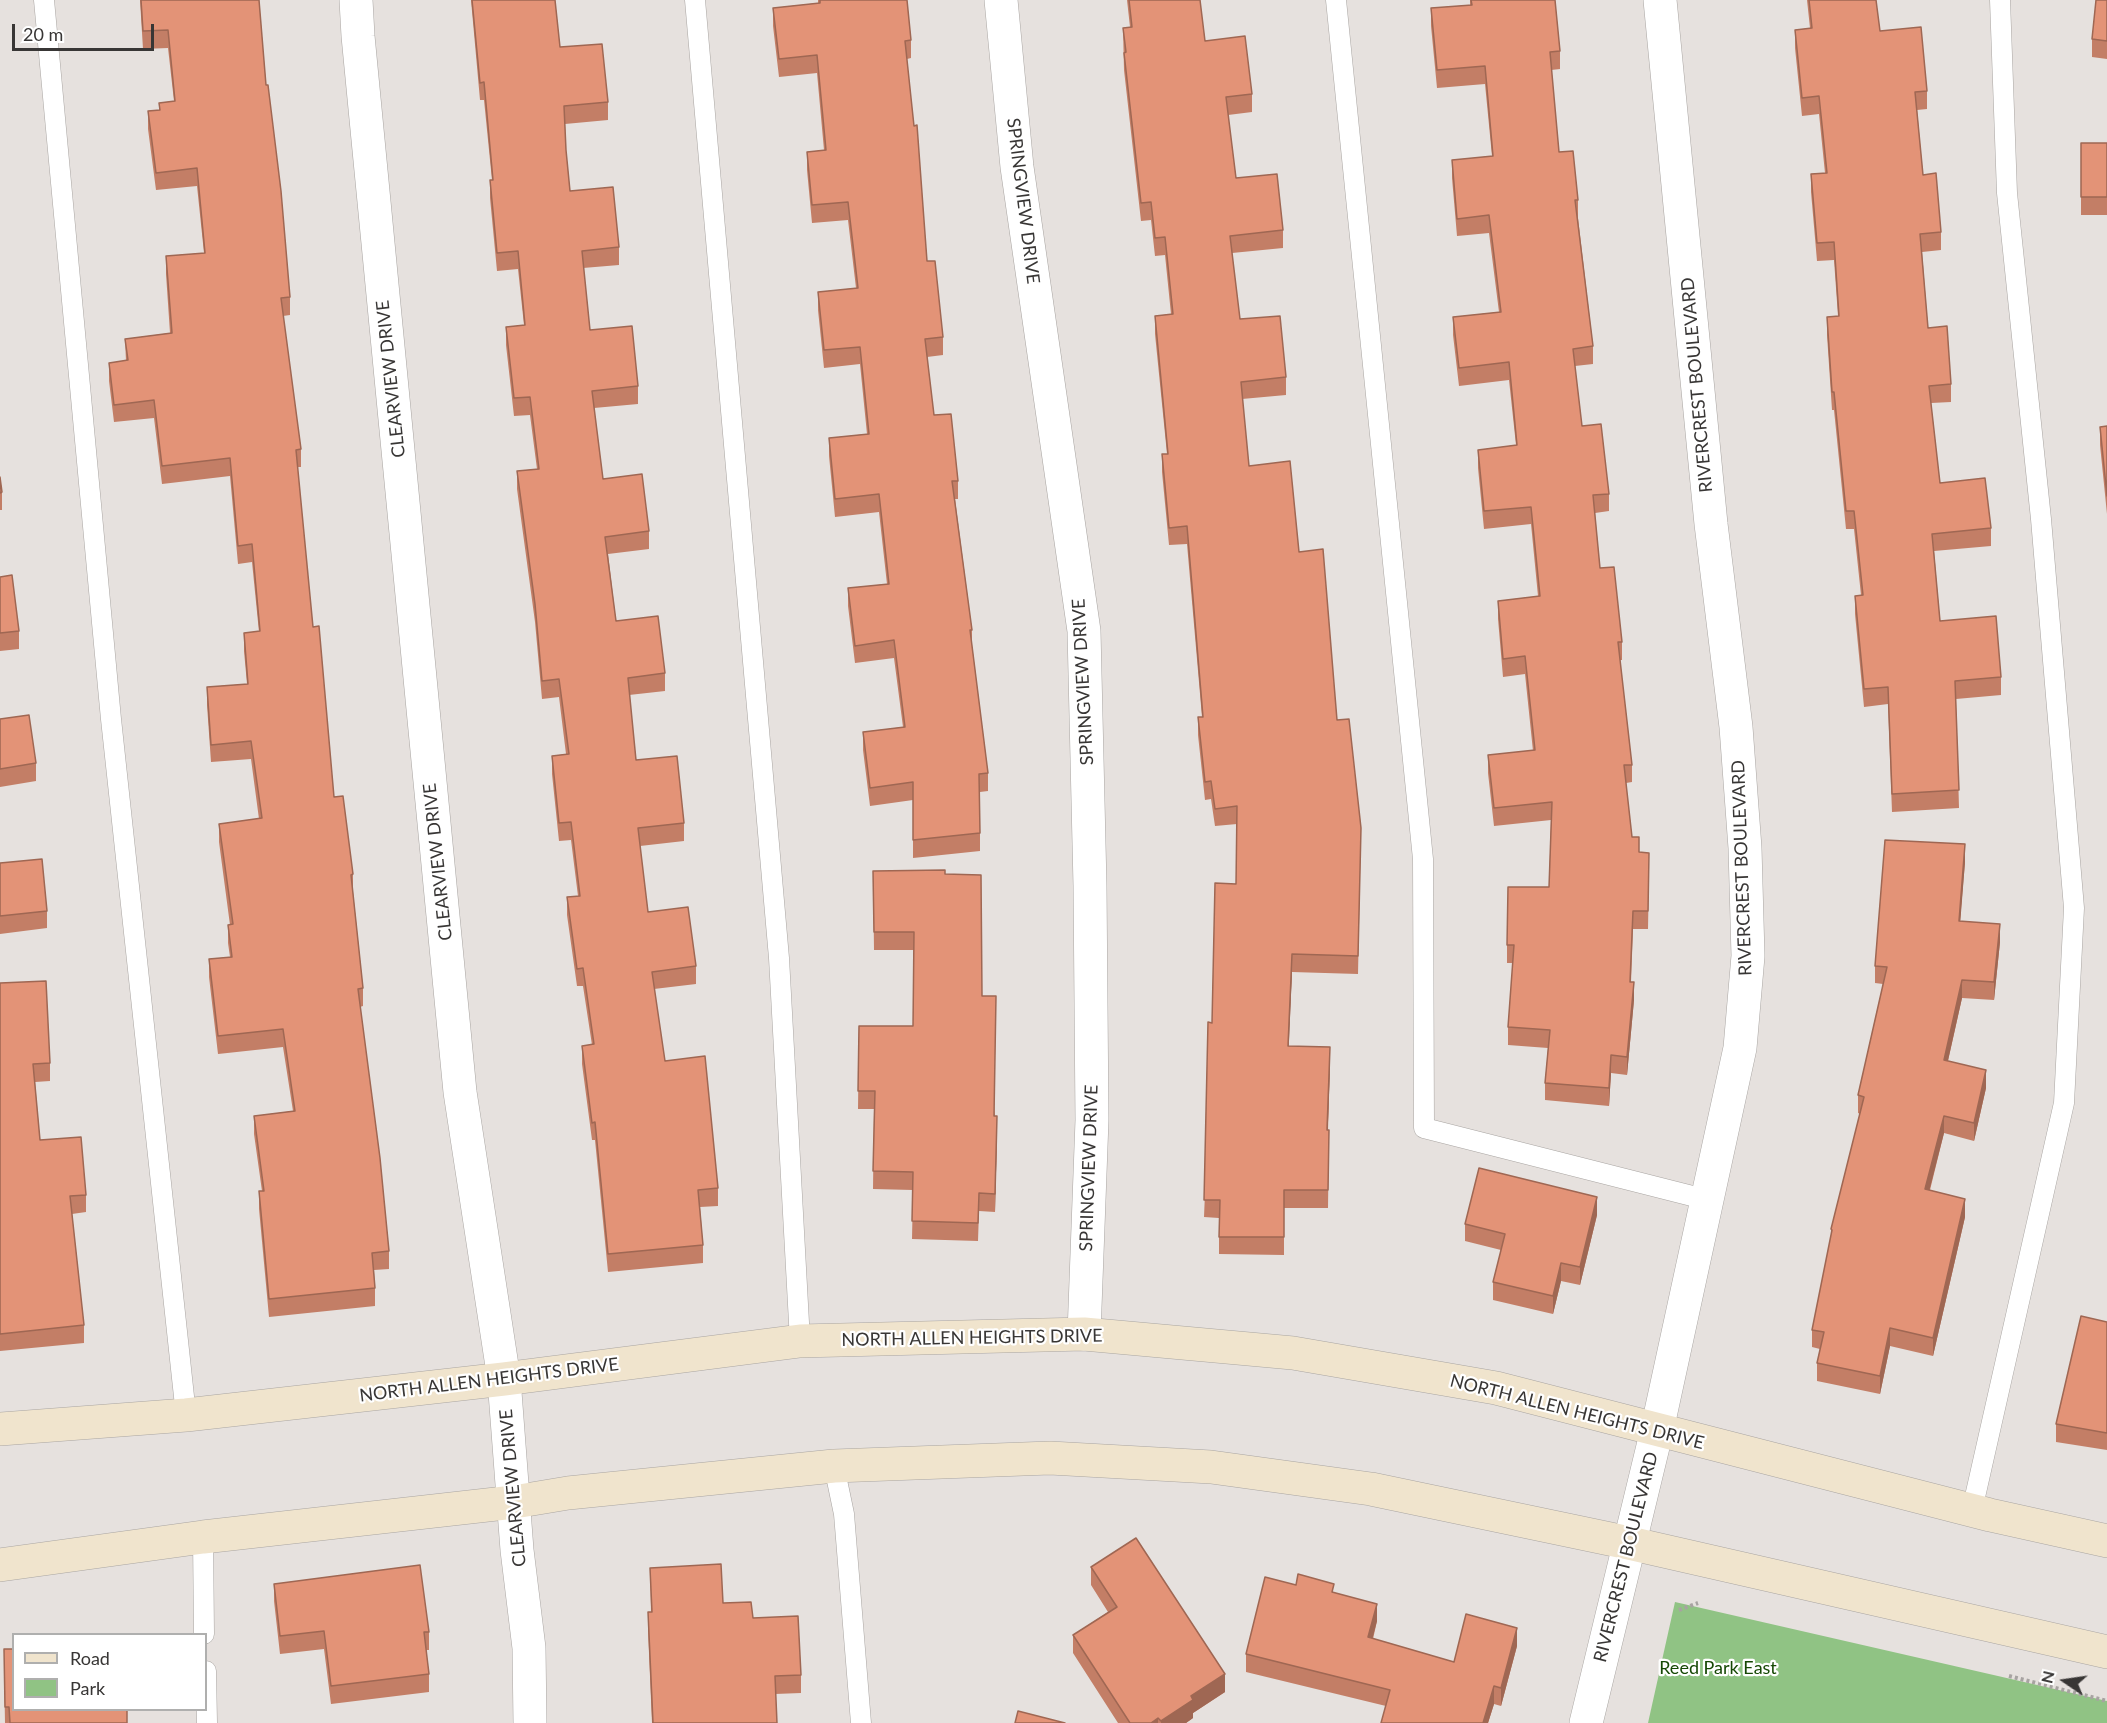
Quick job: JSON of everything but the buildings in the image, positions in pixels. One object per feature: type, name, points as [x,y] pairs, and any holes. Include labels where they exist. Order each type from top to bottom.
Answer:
[{"type":"main road","name":"NORTH ALLEN HEIGHTS DRIVE","points":[[0,1429],[186,1415],[504,1379],[800,1341],[1084,1334],[1293,1353],[1496,1388],[1972,1510],[2107,1541]]},
{"type":"main road","points":[[0,1565],[203,1537],[514,1502],[568,1493],[834,1466],[1050,1458],[1211,1467],[1371,1490],[1629,1543],[2107,1652]]},
{"type":"street","name":"CLEARVIEW DRIVE","points":[[356,0],[460,1092],[504,1379],[529,1648],[530,1723]]},
{"type":"street","name":"SPRINGVIEW DRIVE","points":[[1001,0],[1017,167],[1084,631],[1090,886],[1092,1120],[1084,1334]]},
{"type":"street","name":"RIVERCREST BOULEVARD","points":[[1586,1723],[1657,1430],[1708,1200],[1740,1048],[1748,956],[1745,848],[1736,727],[1711,524],[1660,0]]},
{"type":"lane","points":[[45,0],[111,719],[186,1415]]},
{"type":"lane","points":[[695,0],[779,958],[800,1341]]},
{"type":"lane","points":[[1336,0],[1423,859],[1424,1128],[1708,1200]]},
{"type":"lane","points":[[1972,1510],[2064,1102],[2074,908],[2041,519],[2007,193],[2000,0]]},
{"type":"lane","points":[[834,1466],[844,1514],[861,1723]]},
{"type":"lane","points":[[203,1537],[204,1633]]},
{"type":"green space","name":"Reed Park East","points":[[1675,1602],[2107,1701],[2107,1723],[1648,1723]]}]
